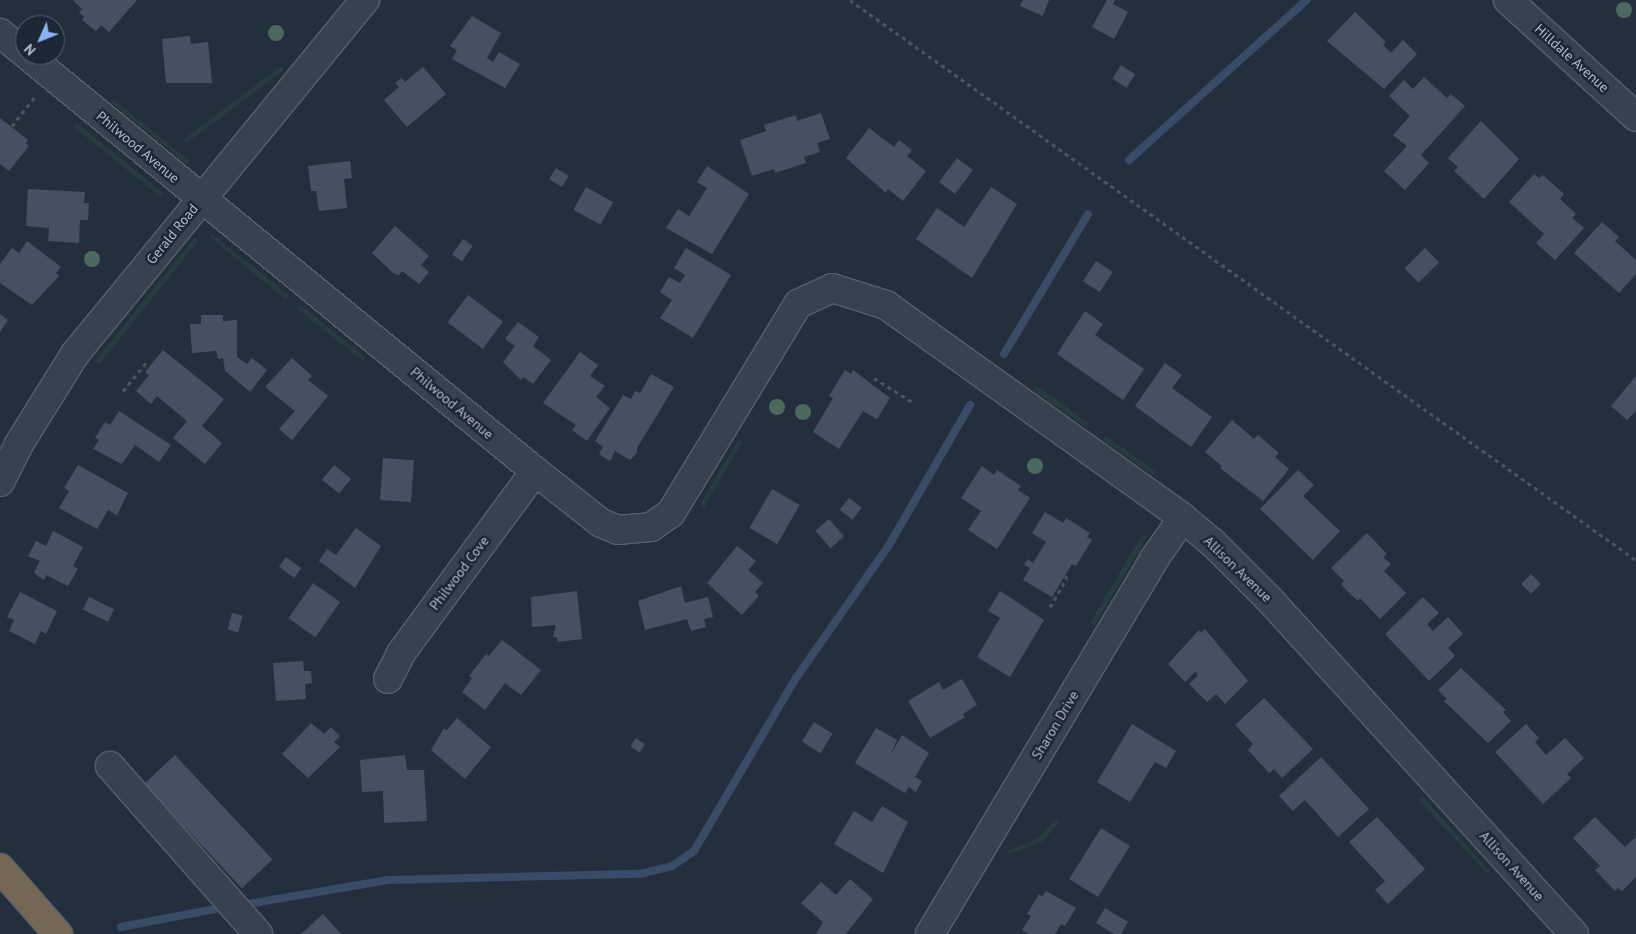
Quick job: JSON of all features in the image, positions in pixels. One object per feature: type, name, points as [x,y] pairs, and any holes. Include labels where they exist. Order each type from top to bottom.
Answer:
[{"type":"highway","points":[[0,868],[58,934]]},
{"type":"highway","points":[[0,884],[39,934]]},
{"type":"street","name":"Gerald Road","points":[[0,482],[19,444],[75,354],[200,198],[365,0]]},
{"type":"street","name":"Hilldale Avenue","points":[[1508,0],[1636,117]]},
{"type":"street","name":"Philwood Avenue","points":[[0,33],[15,45]]},
{"type":"street","name":"Philwood Avenue","points":[[39,65],[535,471],[601,523],[618,530],[634,530],[662,522],[681,499],[798,304],[832,288]]},
{"type":"street","name":"Allison Avenue","points":[[832,288],[886,305],[1182,518],[1269,599],[1574,934]]},
{"type":"street","name":"Philwood Cove","points":[[388,679],[401,652],[535,471]]},
{"type":"street","name":"Sharon Drive","points":[[930,934],[1154,558],[1182,518]]},
{"type":"street","points":[[110,766],[252,929]]},
{"type":"path","points":[[850,0],[1636,560]]},
{"type":"path","points":[[12,126],[34,98]]},
{"type":"path","points":[[123,391],[146,361]]},
{"type":"path","points":[[874,378],[914,403]]},
{"type":"path","points":[[1050,607],[1067,578],[1065,576]]},
{"type":"green space","points":[[281,66],[284,70],[187,143],[184,139]]},
{"type":"green space","points":[[113,99],[189,161],[187,164],[110,102]]},
{"type":"green space","points":[[77,123],[164,193],[161,197],[74,127]]},
{"type":"green space","points":[[212,234],[289,295],[286,300],[211,238]]},
{"type":"green space","points":[[195,237],[198,241],[100,364],[95,361]]},
{"type":"green space","points":[[301,305],[365,357],[363,361],[296,308]]},
{"type":"green space","points":[[1036,385],[1089,423],[1086,427],[1033,390]]},
{"type":"green space","points":[[1106,436],[1156,471],[1153,475],[1103,440]]},
{"type":"green space","points":[[738,440],[742,442],[704,508],[700,504]]},
{"type":"green space","points":[[1142,535],[1146,536],[1143,544],[1094,626],[1090,623]]},
{"type":"green space","points":[[1422,796],[1490,871],[1487,874],[1418,800]]},
{"type":"green space","points":[[1055,820],[1060,821],[1042,842],[1010,854],[1006,852],[1038,838]]},
{"type":"building","points":[[73,0],[137,0],[109,32],[101,25],[96,31],[82,20],[84,17],[79,13],[82,9]]},
{"type":"building","points":[[1023,0],[1049,0],[1043,16],[1020,6]]},
{"type":"building","points":[[1107,0],[1115,0],[1113,4],[1128,12],[1114,39],[1092,27]]},
{"type":"building","points":[[1355,12],[1386,42],[1383,45],[1391,53],[1403,40],[1417,54],[1384,89],[1327,41]]},
{"type":"building","points":[[472,16],[501,33],[487,58],[493,62],[499,52],[520,64],[505,88],[452,59],[457,50],[450,46]]},
{"type":"building","points":[[190,36],[191,44],[208,42],[212,83],[166,83],[162,39]]},
{"type":"building","points":[[1121,65],[1135,74],[1127,88],[1112,78]]},
{"type":"building","points":[[423,67],[446,94],[407,127],[384,100],[399,87],[395,83],[402,78],[405,82]]},
{"type":"building","points":[[1424,77],[1447,98],[1451,94],[1465,106],[1421,155],[1429,163],[1405,190],[1384,171],[1407,146],[1393,135],[1410,116],[1389,96],[1404,80],[1413,89]]},
{"type":"building","points":[[821,113],[830,139],[817,143],[820,152],[804,157],[806,163],[775,173],[774,169],[752,176],[740,140],[766,131],[764,125],[796,115],[797,121]]},
{"type":"building","points":[[0,118],[28,140],[26,143],[29,146],[9,171],[0,164]]},
{"type":"building","points":[[1481,121],[1519,159],[1484,199],[1454,171],[1458,167],[1448,158]]},
{"type":"building","points":[[869,128],[894,147],[899,140],[912,150],[907,156],[926,171],[903,201],[888,189],[886,193],[846,158]]},
{"type":"building","points":[[957,158],[973,170],[955,194],[939,182]]},
{"type":"building","points":[[350,161],[352,178],[344,179],[347,208],[319,211],[316,191],[311,191],[308,166]]},
{"type":"building","points":[[707,166],[749,194],[712,254],[666,228],[678,209],[689,216],[707,188],[697,182]]},
{"type":"building","points":[[556,168],[569,176],[562,187],[549,179]]},
{"type":"building","points":[[1534,174],[1539,178],[1543,175],[1564,194],[1560,199],[1576,214],[1572,218],[1584,228],[1555,260],[1536,243],[1544,234],[1509,202]]},
{"type":"building","points":[[586,187],[613,202],[601,225],[573,210]]},
{"type":"building","points":[[991,187],[1017,204],[972,278],[916,239],[937,208],[964,227]]},
{"type":"building","points":[[28,189],[85,192],[84,203],[89,203],[88,220],[80,220],[79,243],[48,241],[49,228],[26,226]]},
{"type":"building","points":[[1602,222],[1619,237],[1615,241],[1636,260],[1636,274],[1619,293],[1574,253]]},
{"type":"building","points":[[395,226],[429,256],[421,265],[429,272],[419,284],[402,271],[399,275],[393,273],[372,253]]},
{"type":"building","points":[[463,239],[473,246],[462,261],[452,255]]},
{"type":"building","points":[[27,241],[61,267],[56,273],[59,276],[32,305],[0,283],[0,264],[12,248],[19,253]]},
{"type":"building","points":[[686,248],[731,275],[693,338],[660,318],[672,300],[660,292],[669,277],[680,283],[685,275],[674,268]]},
{"type":"building","points":[[1425,248],[1439,262],[1419,283],[1404,269]]},
{"type":"building","points":[[1096,261],[1113,272],[1100,292],[1083,281]]},
{"type":"building","points":[[468,295],[503,321],[483,349],[448,322]]},
{"type":"building","points":[[1085,311],[1103,324],[1095,335],[1144,369],[1123,400],[1057,354]]},
{"type":"building","points":[[0,314],[8,320],[0,332]]},
{"type":"building","points":[[201,315],[223,315],[223,321],[237,320],[237,357],[247,364],[252,358],[267,370],[250,392],[225,371],[223,358],[218,359],[216,351],[192,353],[190,324],[201,324]]},
{"type":"building","points":[[518,322],[539,337],[533,346],[551,360],[533,384],[523,377],[521,380],[503,362],[515,346],[505,339]]},
{"type":"building","points":[[163,350],[224,399],[202,426],[222,443],[205,464],[173,438],[187,421],[157,396],[151,404],[136,391],[149,375],[145,372]]},
{"type":"building","points":[[580,352],[598,365],[590,376],[605,386],[596,397],[610,408],[587,441],[572,430],[576,425],[543,403]]},
{"type":"building","points":[[292,358],[312,376],[308,380],[328,396],[292,440],[279,429],[295,411],[265,387]]},
{"type":"building","points":[[1165,363],[1182,375],[1172,388],[1212,417],[1191,447],[1135,406]]},
{"type":"building","points":[[845,370],[851,374],[853,370],[890,398],[877,419],[863,411],[839,449],[813,432],[833,398],[829,396]]},
{"type":"building","points":[[651,374],[674,387],[637,448],[637,453],[630,460],[615,451],[610,461],[599,454],[603,447],[595,441],[623,395],[631,399],[635,391],[640,393]]},
{"type":"building","points":[[1636,376],[1636,411],[1627,420],[1611,406]]},
{"type":"building","points":[[119,411],[171,445],[159,462],[135,445],[122,464],[93,449],[99,440],[95,438],[105,422],[110,425]]},
{"type":"building","points":[[1232,420],[1254,439],[1258,435],[1279,453],[1275,457],[1289,469],[1263,501],[1220,468],[1222,466],[1205,452]]},
{"type":"building","points":[[383,458],[414,460],[411,502],[380,500]]},
{"type":"building","points":[[78,465],[128,493],[117,515],[108,510],[97,529],[59,508],[69,491],[64,488]]},
{"type":"building","points":[[334,465],[351,479],[339,494],[322,480]]},
{"type":"building","points":[[982,466],[994,475],[997,470],[1021,486],[1018,490],[1030,498],[997,549],[968,530],[981,511],[961,498]]},
{"type":"building","points":[[1298,470],[1314,485],[1303,496],[1340,531],[1313,560],[1260,509]]},
{"type":"building","points":[[772,489],[800,505],[777,544],[750,528]]},
{"type":"building","points":[[849,498],[862,508],[852,520],[840,510]]},
{"type":"building","points":[[1045,512],[1063,523],[1066,518],[1090,533],[1087,537],[1092,540],[1076,566],[1072,564],[1052,597],[1023,580],[1030,568],[1024,565],[1028,559],[1033,563],[1046,542],[1032,533]]},
{"type":"building","points":[[829,519],[844,536],[831,548],[815,531]]},
{"type":"building","points":[[356,528],[381,546],[355,588],[319,561],[327,549],[336,555]]},
{"type":"building","points":[[53,531],[83,547],[73,566],[78,569],[68,586],[46,575],[44,580],[39,577],[34,572],[40,561],[28,556],[36,541],[46,546]]},
{"type":"building","points":[[1367,533],[1387,554],[1383,557],[1391,564],[1384,571],[1406,593],[1380,619],[1360,598],[1358,601],[1346,590],[1341,584],[1344,581],[1331,568]]},
{"type":"building","points":[[737,546],[756,561],[748,570],[763,583],[755,592],[759,596],[742,615],[707,583]]},
{"type":"building","points":[[286,557],[301,568],[294,578],[279,567]]},
{"type":"building","points":[[1531,574],[1541,584],[1531,594],[1521,584]]},
{"type":"building","points":[[313,583],[340,602],[315,637],[288,618]]},
{"type":"building","points":[[681,586],[685,603],[708,597],[713,617],[704,619],[706,627],[691,631],[687,619],[645,630],[638,601]]},
{"type":"building","points":[[577,591],[582,639],[558,642],[557,637],[553,637],[556,625],[532,627],[531,597]]},
{"type":"building","points":[[1000,591],[1044,620],[1010,677],[977,657],[1000,618],[988,611]]},
{"type":"building","points":[[20,592],[57,611],[46,634],[41,631],[35,644],[9,631],[14,620],[7,617]]},
{"type":"building","points":[[89,597],[114,609],[108,622],[83,610]]},
{"type":"building","points":[[1423,597],[1439,613],[1427,624],[1433,631],[1448,617],[1463,634],[1448,648],[1455,656],[1429,681],[1385,634]]},
{"type":"building","points":[[232,613],[243,616],[238,632],[228,629]]},
{"type":"building","points":[[1205,629],[1248,681],[1225,704],[1216,694],[1207,702],[1189,684],[1197,676],[1196,671],[1185,682],[1168,664],[1199,630],[1201,633]]},
{"type":"building","points":[[502,640],[541,670],[521,695],[505,683],[485,710],[462,692],[472,678],[469,676],[486,654],[489,656]]},
{"type":"building","points":[[303,661],[304,671],[311,671],[312,683],[305,684],[306,699],[276,701],[273,663]]},
{"type":"building","points":[[1461,668],[1506,710],[1503,712],[1511,721],[1488,743],[1444,701],[1447,699],[1438,690]]},
{"type":"building","points":[[962,679],[977,705],[963,714],[965,717],[930,738],[908,701],[939,682],[943,690]]},
{"type":"building","points":[[1264,698],[1313,749],[1282,778],[1274,769],[1269,773],[1248,750],[1253,744],[1235,725]]},
{"type":"building","points":[[457,718],[491,747],[465,779],[431,750],[444,728],[447,730]]},
{"type":"building","points":[[814,722],[833,734],[820,753],[802,742]]},
{"type":"building","points":[[311,723],[324,734],[331,727],[340,736],[334,742],[340,747],[308,778],[282,754]]},
{"type":"building","points":[[1132,724],[1176,751],[1166,768],[1155,762],[1130,802],[1097,782]]},
{"type":"building","points":[[1526,724],[1539,738],[1535,742],[1546,755],[1565,738],[1584,758],[1567,774],[1571,778],[1543,804],[1495,752]]},
{"type":"building","points":[[876,728],[897,740],[891,754],[902,735],[929,753],[915,777],[922,781],[916,792],[909,787],[905,793],[855,763]]},
{"type":"building","points":[[636,738],[645,744],[640,752],[630,746]]},
{"type":"building","points":[[175,755],[273,860],[242,888],[144,784]]},
{"type":"building","points":[[405,755],[407,770],[424,770],[427,821],[384,823],[383,791],[362,792],[360,760]]},
{"type":"building","points":[[1321,757],[1369,809],[1338,837],[1305,800],[1293,811],[1279,796]]},
{"type":"building","points":[[882,806],[908,822],[883,873],[834,844],[854,811],[872,822]]},
{"type":"building","points":[[1377,817],[1425,869],[1388,904],[1375,890],[1385,881],[1349,842]]},
{"type":"building","points":[[1595,817],[1625,847],[1636,837],[1636,877],[1622,891],[1618,888],[1615,891],[1595,870],[1600,866],[1573,838]]},
{"type":"building","points":[[1101,828],[1130,846],[1098,897],[1069,879]]},
{"type":"building","points":[[850,879],[873,899],[846,934],[816,934],[823,922],[801,903],[821,882],[836,895]]},
{"type":"building","points":[[1046,891],[1076,908],[1065,926],[1061,924],[1055,934],[1028,934],[1022,930],[1031,916],[1027,914],[1039,894],[1042,897]]},
{"type":"building","points":[[1105,908],[1128,922],[1121,934],[1114,934],[1096,923]]},
{"type":"building","points":[[323,914],[341,934],[301,934]]},
{"type":"waterway","points":[[1129,160],[1307,0]]},
{"type":"waterway","points":[[1004,354],[1088,214]]},
{"type":"waterway","points":[[242,905],[388,880],[640,874],[672,866],[694,851],[796,678],[889,545],[970,405]]},
{"type":"waterway","points":[[121,927],[215,909]]}]
